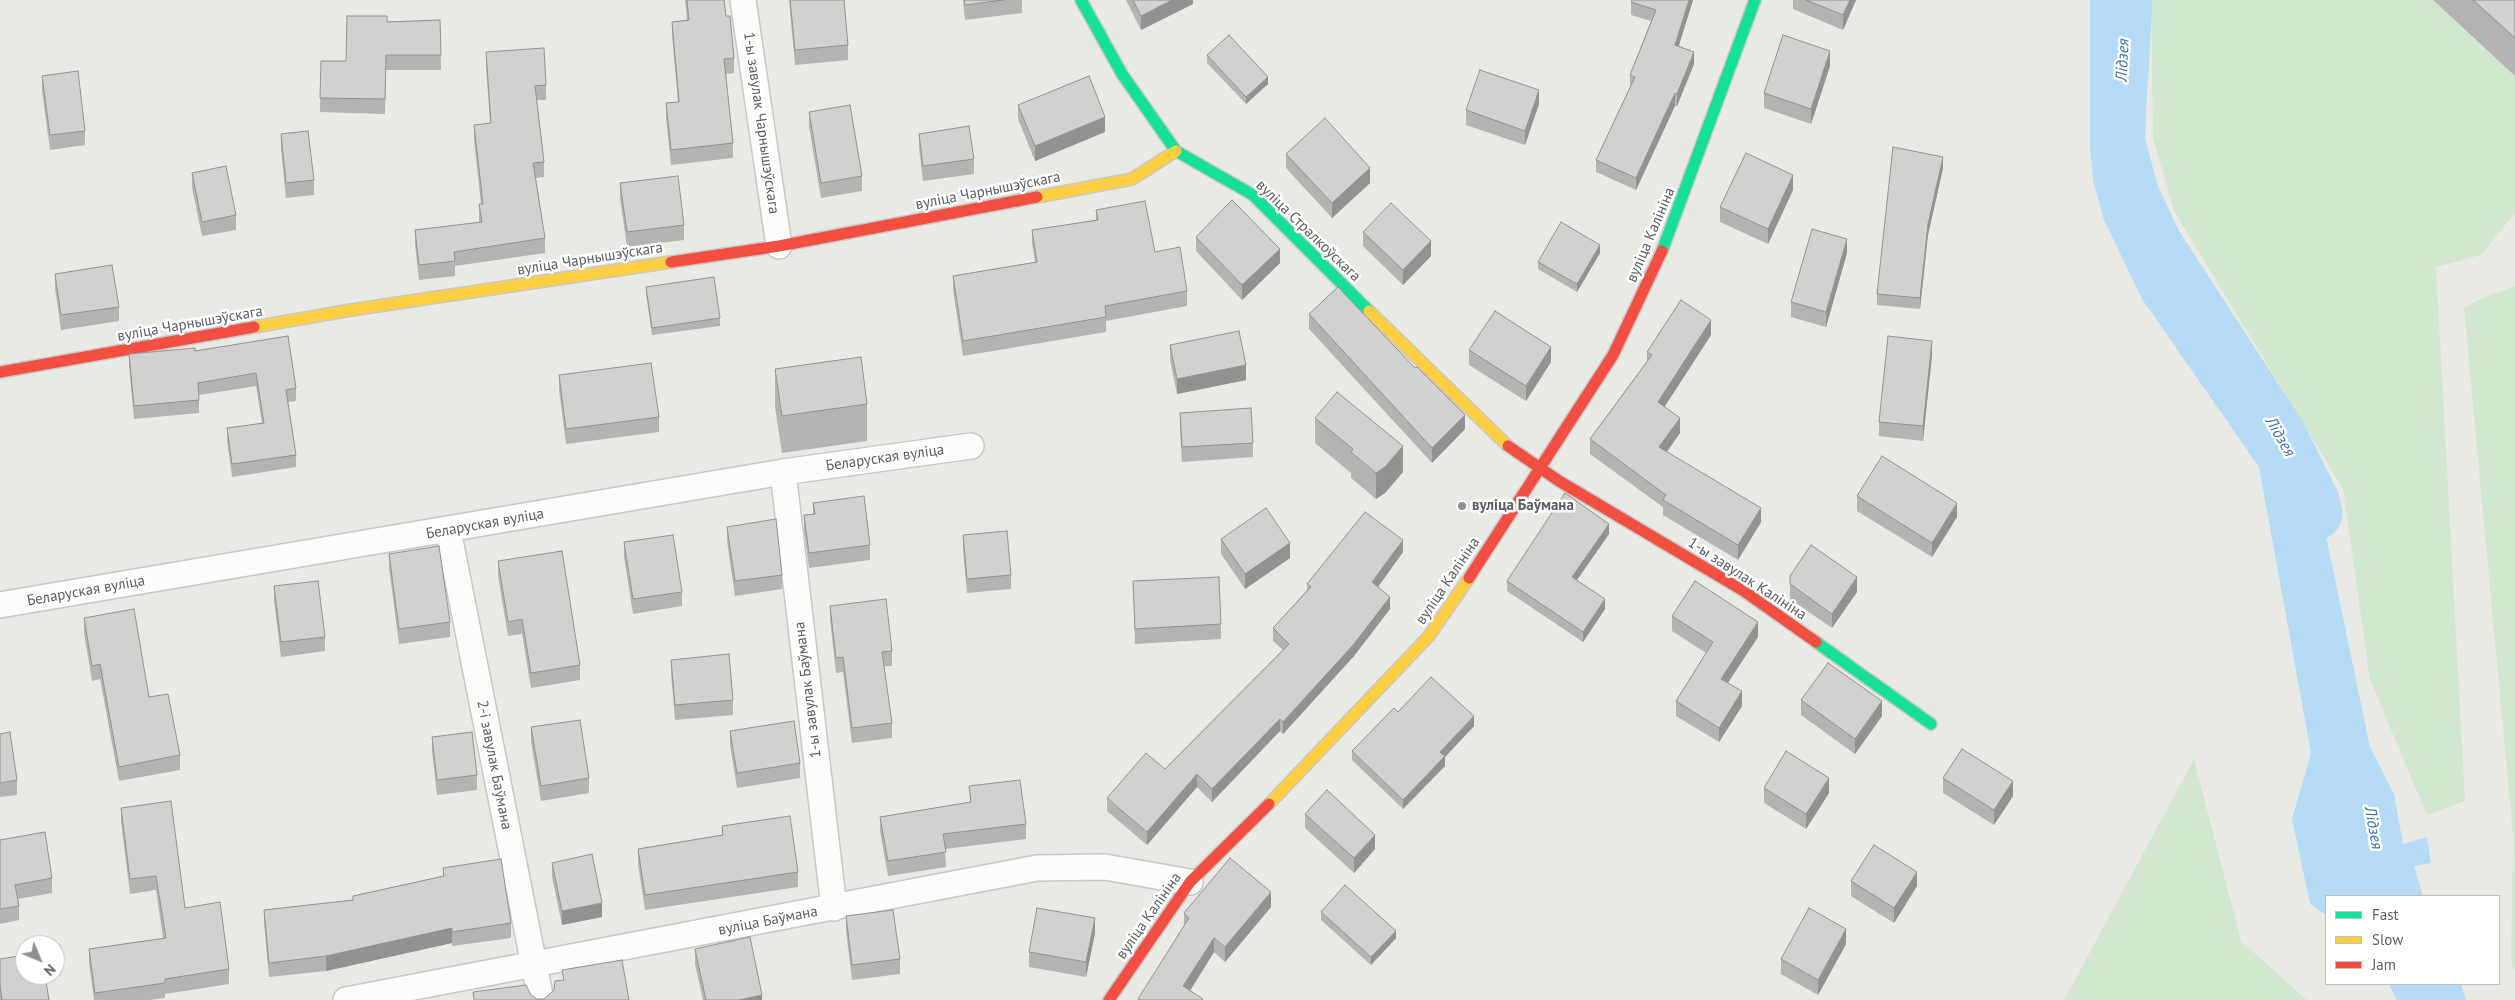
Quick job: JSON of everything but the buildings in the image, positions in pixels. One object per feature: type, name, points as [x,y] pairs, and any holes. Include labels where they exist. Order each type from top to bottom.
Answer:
[{"type":"street","name":"1-ы завулак Чарнышэўскага","points":[[743,0],[779,246]]},
{"type":"street","name":"вуліца Стралкоўскага","points":[[1081,0],[1122,74],[1176,151],[1253,195],[1500,441],[1540,468]]},
{"type":"street","name":"вуліца Калініна","points":[[1109,1000],[1190,882],[1285,788],[1428,636],[1451,606],[1612,355],[1670,234],[1755,0]]},
{"type":"street","name":"вуліца Чарнышэўскага","points":[[0,372],[351,310],[779,246],[1132,179],[1176,151]]},
{"type":"street","name":"Беларуская вуліца","points":[[0,605],[782,472],[971,446]]},
{"type":"street","name":"1-ы завулак Калініна","points":[[1540,468],[1744,591],[1931,724]]},
{"type":"street","name":"1-ы завулак Баўмана","points":[[782,472],[834,908]]},
{"type":"street","name":"2-і завулак Баўмана","points":[[448,530],[541,1000]]},
{"type":"street","name":"вуліца Баўмана","points":[[346,1000],[533,966],[1037,868],[1105,866],[1190,882]]},
{"type":"green space","points":[[2151,0],[2433,0],[2515,76],[2515,213],[2481,255],[2436,267],[2465,801],[2427,815],[2370,680],[2343,489],[2174,211],[2153,138]]},
{"type":"green space","points":[[2515,286],[2515,971],[2511,962],[2513,836],[2464,308],[2480,299]]},
{"type":"green space","points":[[2194,759],[2241,941],[2307,1000],[2064,1000]]},
{"type":"water","points":[[2090,0],[2122,0],[2121,161],[2153,247],[2317,493],[2370,747],[2394,794],[2403,844],[2427,837],[2431,863],[2414,866],[2423,895],[2325,895],[2325,914],[2310,904],[2292,819],[2311,753],[2259,467],[2142,299],[2104,220],[2093,181],[2090,147]]},
{"type":"water","points":[[2390,985],[2461,985],[2466,1000],[2397,1000]]},
{"type":"waterway","name":"Лідзея","points":[[2127,0],[2119,140],[2134,195],[2157,244],[2281,435],[2314,501],[2317,514]]},
{"type":"traffic: fast","points":[[1081,0],[1122,74],[1176,151],[1253,195],[1369,311]]},
{"type":"traffic: fast","points":[[1662,251],[1755,0]]},
{"type":"traffic: fast","points":[[1816,642],[1931,724]]},
{"type":"traffic: slow","points":[[1037,197],[1132,179],[1176,151]]},
{"type":"traffic: slow","points":[[254,327],[351,310],[671,262]]},
{"type":"traffic: slow","points":[[1369,311],[1508,446]]},
{"type":"traffic: slow","points":[[1269,804],[1429,636],[1469,578]]},
{"type":"traffic: jam","points":[[671,262],[779,246],[1037,197]]},
{"type":"traffic: jam","points":[[1469,578],[1613,355],[1662,251]]},
{"type":"traffic: jam","points":[[0,372],[254,327]]},
{"type":"traffic: jam","points":[[1508,446],[1559,481],[1744,591],[1816,642]]},
{"type":"traffic: jam","points":[[1109,1000],[1190,882],[1269,804]]},
{"type":"place","name":"вуліца Баўмана","points":[[1462,506]]}]
